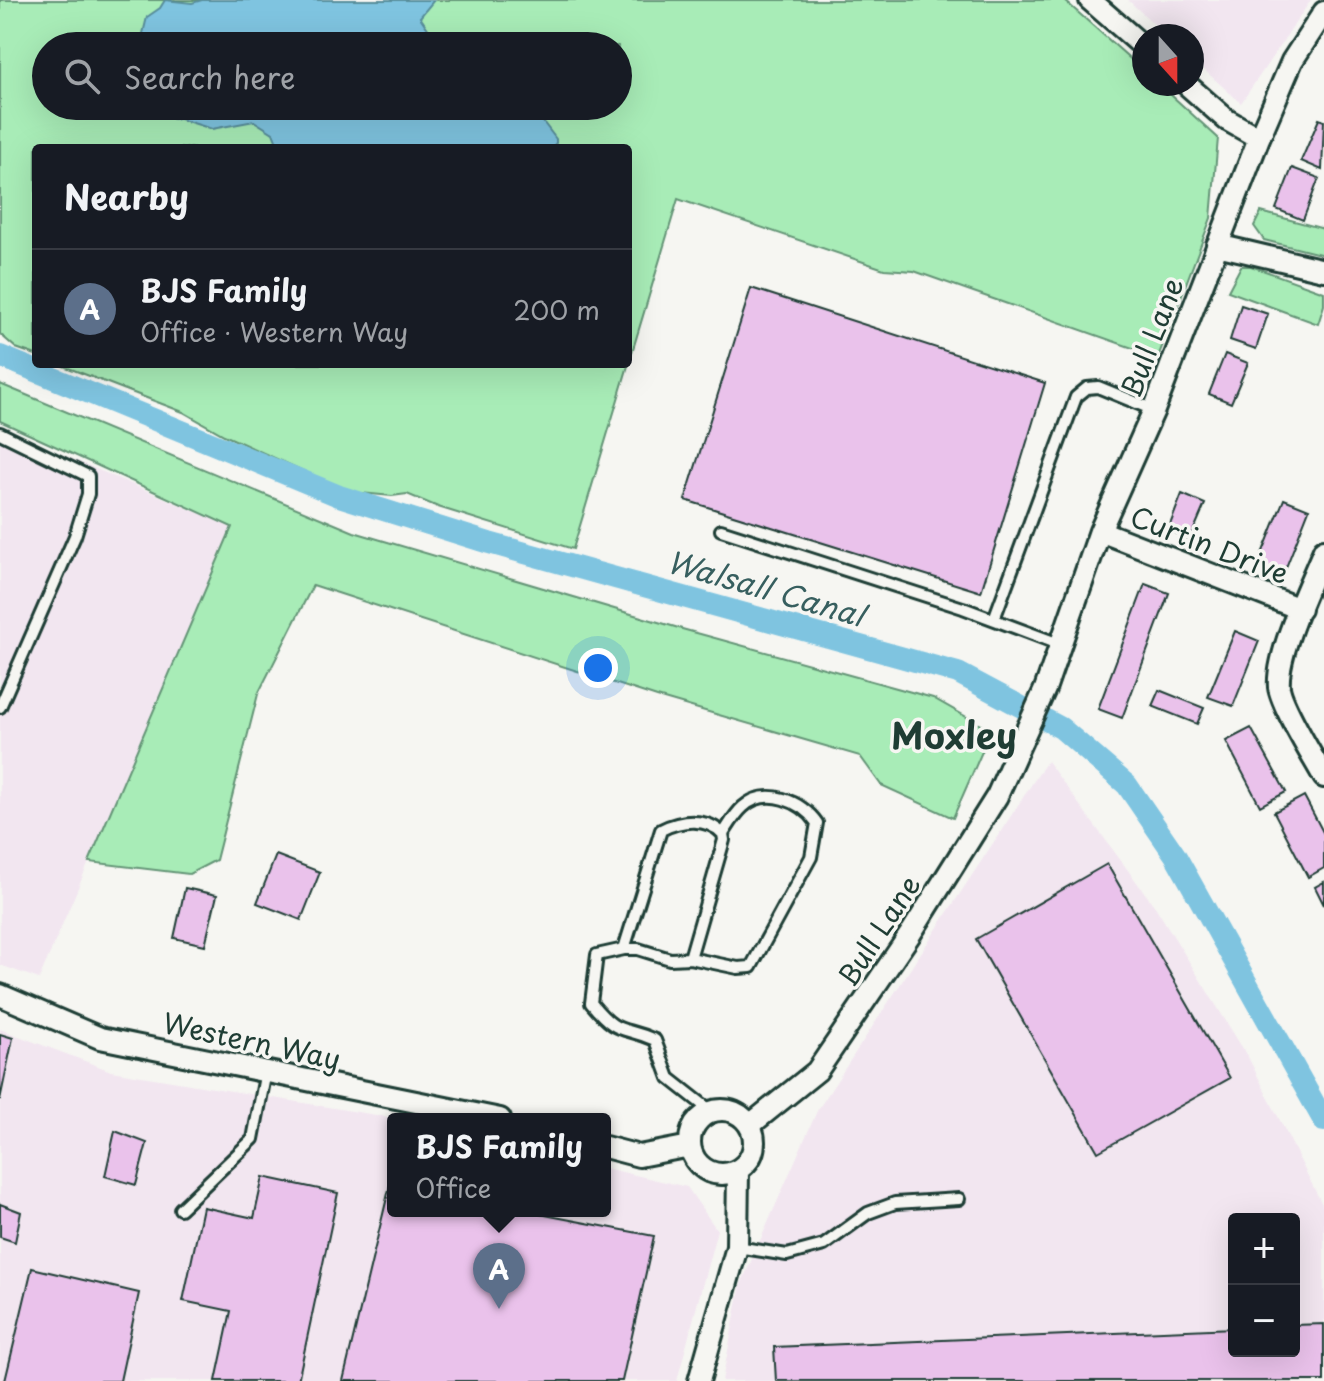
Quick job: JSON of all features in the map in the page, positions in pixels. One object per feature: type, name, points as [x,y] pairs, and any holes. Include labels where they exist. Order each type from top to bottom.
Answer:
[{"type":"street","points":[[1090,0],[1132,37]]},
{"type":"street","name":"Bull Lane","points":[[750,1125],[817,1071],[911,933],[989,808],[1023,742],[1045,689],[1100,531],[1154,410],[1259,138],[1292,61],[1324,12]]},
{"type":"street","points":[[1200,96],[1227,120],[1259,138]]},
{"type":"street","points":[[1217,245],[1324,270]]},
{"type":"street","name":"Curtin Drive","points":[[1100,531],[1300,609]]},
{"type":"street","name":"Curtin Drive","points":[[1324,550],[1281,664],[1279,689],[1324,777]]},
{"type":"street","name":"Western Way","points":[[0,995],[100,1038],[471,1113]]},
{"type":"street","points":[[711,1111],[733,1111],[750,1125],[754,1145],[746,1163],[728,1174],[707,1170],[692,1156],[690,1146],[694,1124],[711,1111]]},
{"type":"street","points":[[611,1149],[639,1156],[690,1146]]},
{"type":"street","points":[[699,1381],[737,1247],[738,1170]]},
{"type":"lane","points":[[994,619],[1076,397],[1087,388],[1098,387],[1154,410]]},
{"type":"lane","points":[[0,433],[88,476],[88,494],[75,536],[0,707]]},
{"type":"lane","points":[[721,530],[994,619],[1059,644]]},
{"type":"lane","points":[[711,1111],[669,1078],[655,1040],[618,1030],[591,1003],[597,955],[638,949],[670,959],[690,958],[738,968],[751,967],[811,857],[817,823],[809,811],[785,799],[769,797],[744,806],[723,834]]},
{"type":"lane","points":[[624,949],[661,830],[680,823],[708,822],[723,834],[724,840],[690,958]]},
{"type":"lane","points":[[180,1209],[253,1139],[266,1071]]},
{"type":"lane","points":[[737,1247],[787,1255],[824,1245],[868,1213],[895,1203],[959,1199]]},
{"type":"shaded area","points":[[1128,0],[1311,0],[1241,103],[1204,70],[1204,24],[1154,24]]},
{"type":"shaded area","points":[[0,428],[232,527],[39,979],[0,965]]},
{"type":"shaded area","points":[[1047,761],[1156,908],[1248,1057],[1324,1208],[1324,1381],[722,1381],[741,1284],[817,1111]]},
{"type":"shaded area","points":[[0,1029],[111,1071],[387,1117],[387,1217],[611,1217],[611,1169],[687,1187],[717,1230],[677,1381],[0,1381]]},
{"type":"green space","points":[[0,0],[1064,0],[1132,60],[1132,96],[1172,96],[1218,138],[1211,218],[1158,357],[914,271],[884,269],[678,199],[632,352],[632,144],[32,144],[32,354],[16,348],[0,334]]},
{"type":"green space","points":[[1261,212],[1324,229],[1324,255],[1264,240],[1254,226]]},
{"type":"green space","points":[[1241,266],[1251,266],[1324,292],[1318,324],[1228,291]]},
{"type":"green space","points":[[68,368],[627,368],[573,549],[438,507],[407,494],[392,496],[350,492],[224,435],[183,412]]},
{"type":"green space","points":[[0,384],[354,532],[682,629],[933,698],[991,731],[953,818],[881,785],[860,756],[657,697],[313,585],[258,694],[216,860],[189,874],[89,862],[232,527],[0,421]]},
{"type":"water","points":[[165,0],[192,3],[202,0],[434,0],[420,17],[430,32],[143,32],[147,17]]},
{"type":"water","points":[[183,120],[542,120],[556,143],[277,144],[273,133],[254,121],[212,129]]},
{"type":"building","points":[[1319,119],[1324,121],[1322,170],[1301,161]]},
{"type":"building","points":[[1292,168],[1319,178],[1303,220],[1276,209]]},
{"type":"building","points":[[751,288],[1045,383],[981,592],[685,500]]},
{"type":"building","points":[[1241,305],[1268,314],[1256,349],[1230,340]]},
{"type":"building","points":[[1225,354],[1248,363],[1231,403],[1209,394]]},
{"type":"building","points":[[1182,494],[1205,504],[1190,539],[1168,530]]},
{"type":"building","points":[[1284,499],[1309,509],[1283,575],[1258,564]]},
{"type":"building","points":[[1145,584],[1169,593],[1122,718],[1098,709]]},
{"type":"building","points":[[1235,631],[1259,641],[1233,706],[1208,697]]},
{"type":"building","points":[[1159,690],[1204,708],[1197,724],[1152,706]]},
{"type":"building","points":[[1251,728],[1286,792],[1260,806],[1226,741]]},
{"type":"building","points":[[1304,796],[1324,834],[1324,868],[1308,877],[1274,812]]},
{"type":"building","points":[[276,855],[320,872],[301,920],[257,903]]},
{"type":"building","points":[[1107,864],[1230,1078],[1098,1152],[976,939]]},
{"type":"building","points":[[1324,882],[1324,905],[1315,887]]},
{"type":"building","points":[[185,888],[217,895],[205,945],[174,938]]},
{"type":"building","points":[[0,1034],[13,1038],[0,1100]]},
{"type":"building","points":[[115,1131],[147,1143],[136,1185],[105,1176]]},
{"type":"building","points":[[263,1177],[338,1193],[298,1381],[216,1381],[231,1311],[183,1301],[203,1207],[254,1218]]},
{"type":"building","points":[[387,1198],[387,1217],[555,1217],[654,1236],[622,1381],[343,1381]]},
{"type":"building","points":[[0,1204],[21,1212],[15,1242],[0,1237]]},
{"type":"building","points":[[32,1268],[139,1293],[120,1381],[5,1381]]},
{"type":"building","points":[[1324,1324],[1324,1381],[776,1381],[774,1347],[1228,1328],[1228,1357],[1300,1357],[1300,1325]]},
{"type":"waterway","name":"Walsall Canal","points":[[0,356],[339,496],[489,543],[958,673],[1061,728],[1127,785],[1175,855],[1324,1121]]},
{"type":"place","name":"BJS Family","points":[[499,1309]]},
{"type":"district","name":"Moxley","points":[[954,734]]}]
